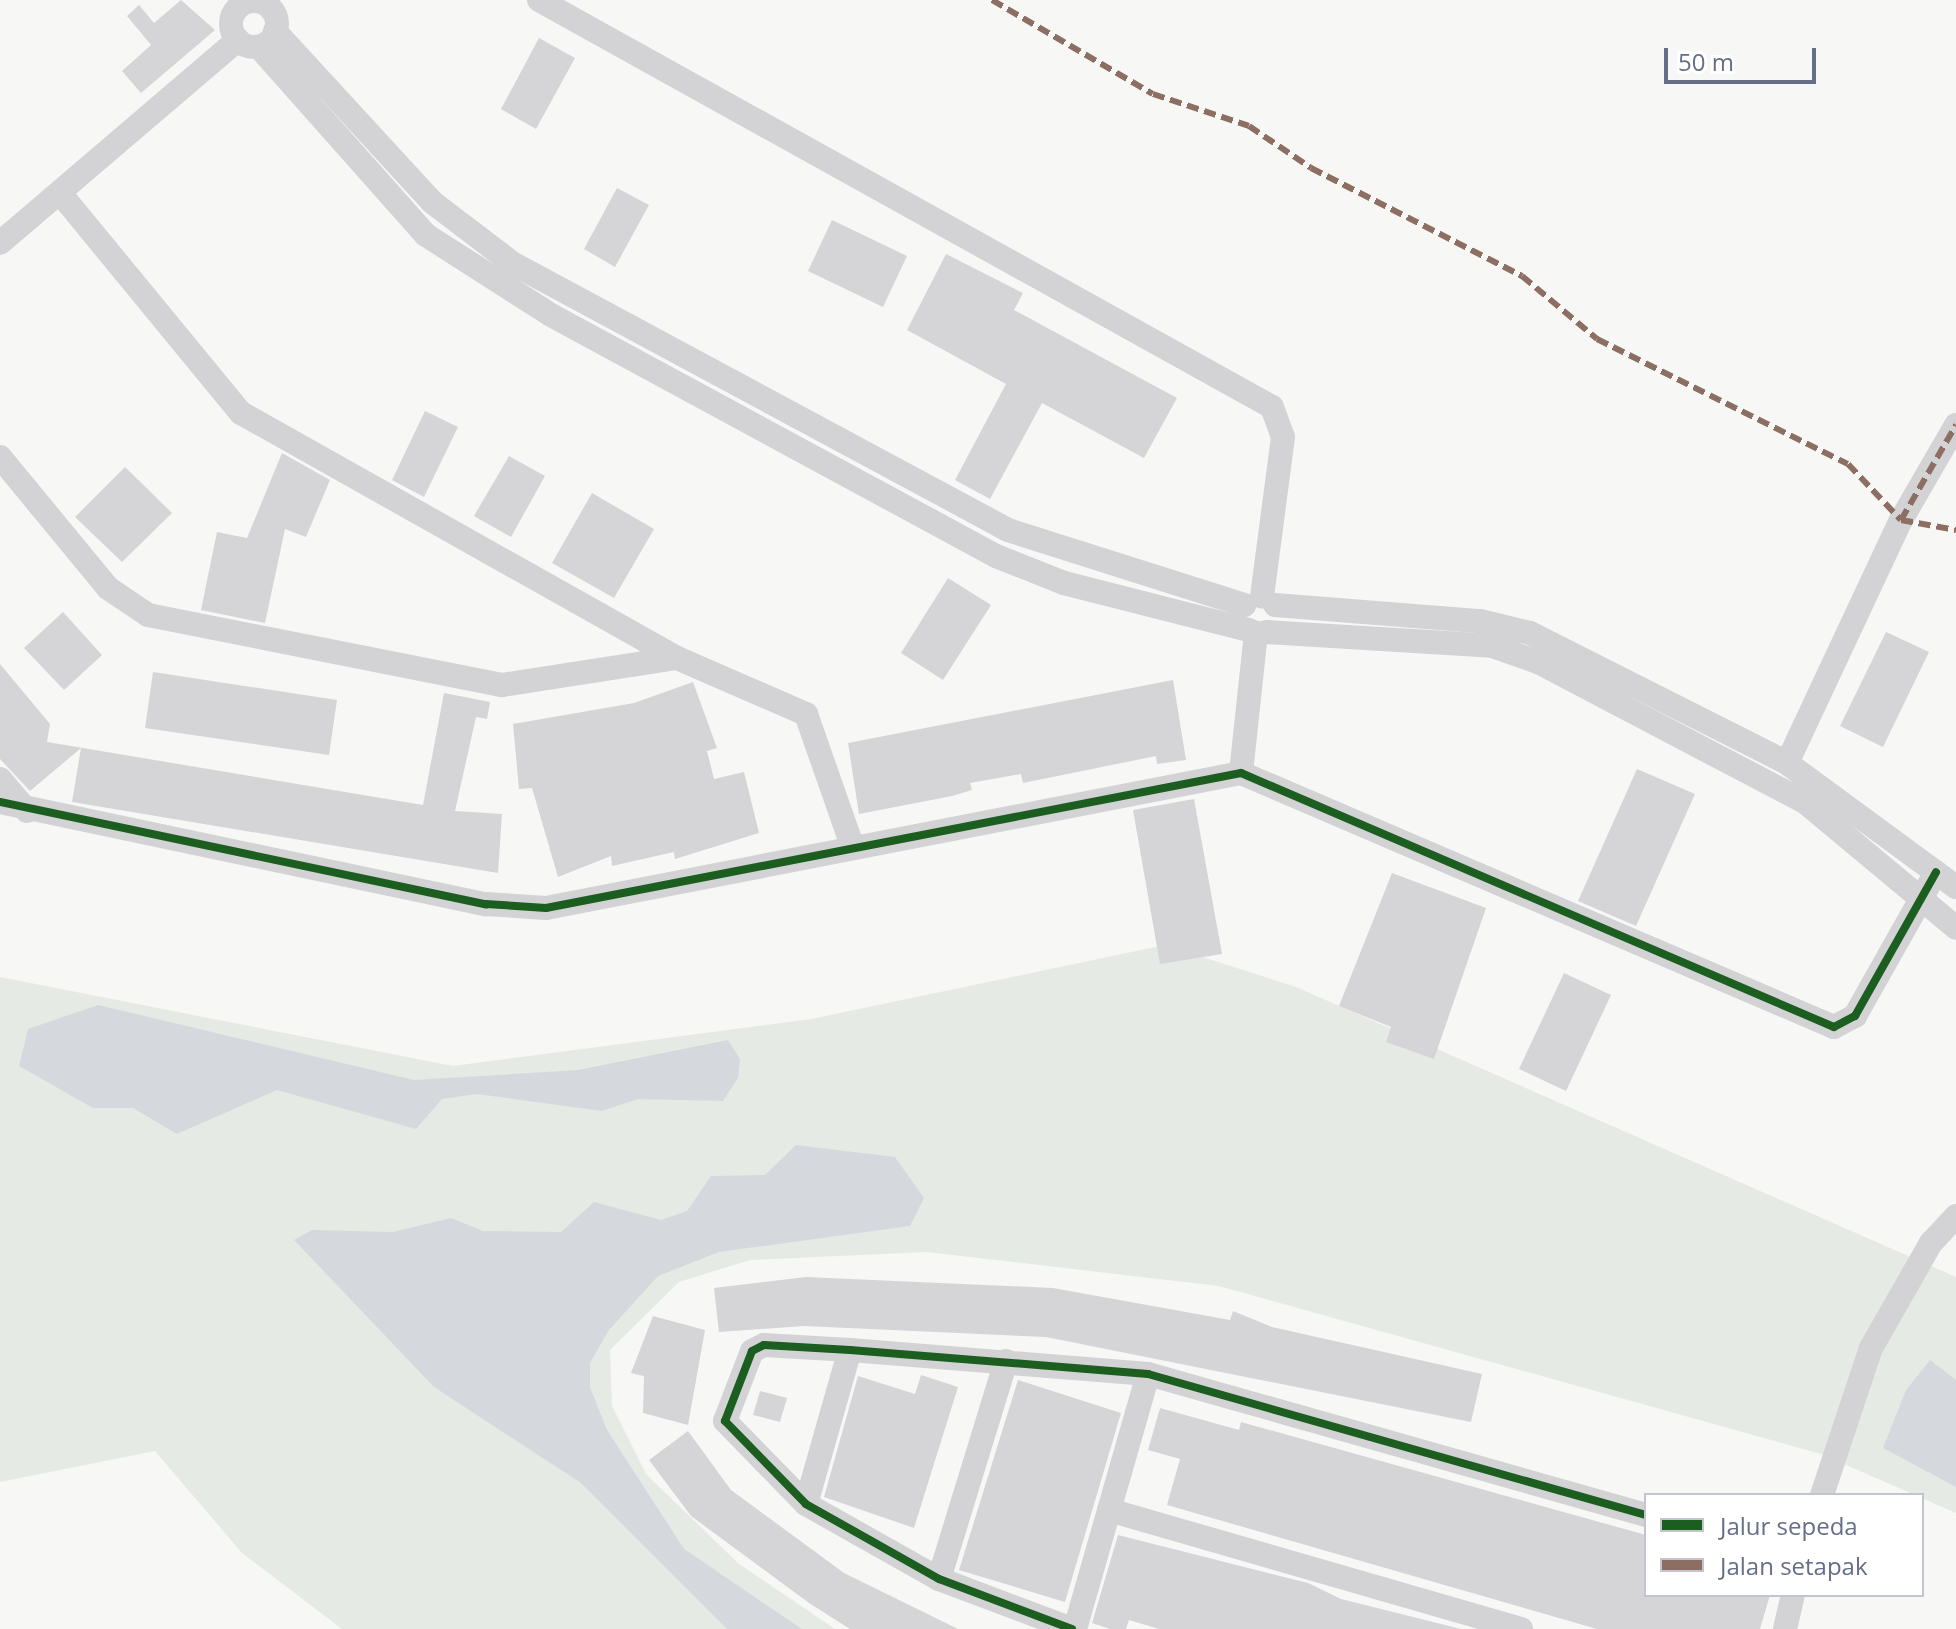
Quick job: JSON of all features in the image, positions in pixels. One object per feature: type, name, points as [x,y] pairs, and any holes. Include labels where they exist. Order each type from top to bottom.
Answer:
[{"type":"street","points":[[539,0],[1272,407],[1284,426],[1241,773]]},
{"type":"street","points":[[227,6],[256,1],[265,26],[426,235],[551,315],[996,556],[1064,583],[1257,632],[1492,646],[1538,662],[1805,802],[1956,928]]},
{"type":"street","points":[[227,6],[265,26],[391,162],[464,230],[743,387],[1008,530],[1260,602],[1480,621],[1530,633],[1787,763],[1956,887]]},
{"type":"street","points":[[0,243],[265,26]]},
{"type":"street","points":[[60,193],[241,413],[677,658],[806,714],[853,848]]},
{"type":"street","points":[[729,411],[743,387]]},
{"type":"street","points":[[1787,763],[1901,520],[1956,425]]},
{"type":"street","points":[[0,457],[108,588],[148,615],[502,685],[677,658]]},
{"type":"street","points":[[1257,632],[1277,618],[1260,602]]},
{"type":"street","points":[[0,802],[28,813],[486,904],[546,908],[1241,773],[1834,1027],[1855,1016],[1936,872]]},
{"type":"street","points":[[0,779],[28,813]]},
{"type":"street","points":[[1823,1493],[1871,1348],[1931,1243],[1956,1216]]},
{"type":"street","points":[[1148,1374],[1074,1629],[939,1579],[806,1504],[730,1432],[726,1414],[752,1351],[764,1345],[1148,1374],[1644,1514]]},
{"type":"street","points":[[806,1504],[850,1350]]},
{"type":"street","points":[[939,1579],[1006,1361]]},
{"type":"street","points":[[1109,1510],[1521,1629]]},
{"type":"street","points":[[1785,1629],[1793,1597]]},
{"type":"shaded area","points":[[1165,945],[1296,987],[1956,1277],[1956,1513],[1924,1499],[1924,1493],[1910,1493],[1821,1454],[1219,1286],[927,1252],[750,1260],[679,1282],[610,1350],[612,1406],[646,1474],[739,1564],[835,1629],[342,1629],[242,1553],[155,1451],[0,1482],[0,977],[453,1066],[811,1019]]},
{"type":"shaded area","points":[[98,1005],[414,1080],[578,1070],[728,1040],[740,1059],[738,1078],[723,1101],[638,1099],[602,1111],[477,1094],[442,1099],[416,1129],[277,1090],[177,1134],[133,1108],[93,1108],[19,1066],[28,1029]]},
{"type":"shaded area","points":[[796,1145],[895,1157],[924,1198],[910,1226],[719,1252],[658,1276],[609,1330],[590,1363],[590,1387],[607,1430],[684,1549],[802,1629],[727,1629],[581,1483],[434,1387],[294,1240],[312,1230],[393,1232],[451,1218],[483,1231],[561,1232],[594,1202],[661,1220],[687,1211],[711,1176],[765,1175]]},
{"type":"shaded area","points":[[1930,1360],[1956,1380],[1956,1487],[1883,1448],[1906,1390]]},
{"type":"building","points":[[181,0],[215,30],[141,93],[122,71],[151,45],[127,16],[139,5],[154,23]]},
{"type":"building","points":[[539,38],[575,58],[536,129],[501,109]]},
{"type":"building","points":[[617,188],[649,205],[615,267],[584,249]]},
{"type":"building","points":[[832,220],[907,256],[883,307],[808,271]]},
{"type":"building","points":[[946,254],[1023,293],[1014,310],[1177,398],[1144,458],[1042,403],[990,499],[955,480],[1006,384],[907,330]]},
{"type":"building","points":[[425,411],[458,427],[424,497],[392,480]]},
{"type":"building","points":[[282,453],[330,480],[306,537],[285,529],[265,623],[201,610],[217,532],[247,538]]},
{"type":"building","points":[[509,456],[545,476],[511,537],[474,516]]},
{"type":"building","points":[[125,467],[172,513],[122,562],[75,517]]},
{"type":"building","points":[[592,493],[654,529],[614,598],[552,563]]},
{"type":"building","points":[[948,578],[991,605],[943,680],[901,653]]},
{"type":"building","points":[[63,612],[102,655],[64,690],[24,648]]},
{"type":"building","points":[[1886,632],[1929,652],[1883,747],[1840,726]]},
{"type":"building","points":[[0,664],[50,724],[47,742],[423,805],[444,693],[490,702],[487,719],[476,717],[455,811],[502,814],[498,873],[72,802],[81,748],[30,791],[0,759]]},
{"type":"building","points":[[153,672],[337,700],[329,755],[145,728]]},
{"type":"building","points":[[1173,680],[1186,760],[1157,764],[1156,756],[1023,783],[1021,774],[970,783],[972,790],[952,796],[859,814],[848,743]]},
{"type":"building","points":[[693,682],[717,748],[707,751],[714,779],[744,772],[759,833],[675,859],[674,852],[612,866],[611,856],[558,877],[532,788],[519,789],[513,724],[634,703]]},
{"type":"building","points":[[1637,769],[1695,794],[1636,926],[1578,901]]},
{"type":"building","points":[[1194,799],[1222,954],[1160,964],[1133,810]]},
{"type":"building","points":[[1392,873],[1486,908],[1434,1059],[1386,1042],[1391,1027],[1339,1006]]},
{"type":"building","points":[[1564,973],[1611,995],[1566,1091],[1519,1069]]},
{"type":"building","points":[[806,1277],[1053,1288],[1230,1320],[1233,1311],[1272,1327],[1482,1374],[1471,1422],[1046,1337],[804,1326],[719,1332],[714,1288]]},
{"type":"building","points":[[653,1316],[705,1330],[688,1425],[643,1413],[644,1376],[631,1373]]},
{"type":"building","points":[[921,1375],[958,1387],[914,1528],[824,1497],[858,1376],[915,1394]]},
{"type":"building","points":[[1018,1380],[1121,1413],[1065,1602],[959,1570]]},
{"type":"building","points":[[760,1391],[787,1398],[780,1422],[753,1415]]},
{"type":"building","points":[[1160,1408],[1239,1430],[1241,1422],[1644,1534],[1644,1597],[1769,1597],[1760,1629],[1597,1629],[1167,1505],[1180,1459],[1148,1450]]},
{"type":"building","points":[[688,1431],[731,1490],[844,1573],[958,1629],[850,1629],[809,1603],[691,1516],[649,1460]]},
{"type":"building","points":[[1118,1535],[1308,1583],[1341,1599],[1461,1629],[1159,1629],[1129,1620],[1126,1629],[1110,1629],[1092,1623]]},
{"type":"marked path","points":[[992,0],[1153,94],[1249,126],[1311,168],[1522,276],[1597,339],[1848,464],[1901,520],[1956,530]]},
{"type":"marked path","points":[[1901,520],[1956,425]]},
{"type":"cycle path","points":[[0,802],[486,904],[546,908],[1241,773],[1834,1027],[1855,1016],[1936,872]]},
{"type":"cycle path","points":[[1072,1629],[939,1579],[806,1504],[725,1421],[752,1351],[764,1345],[1148,1374],[1644,1514]]}]
